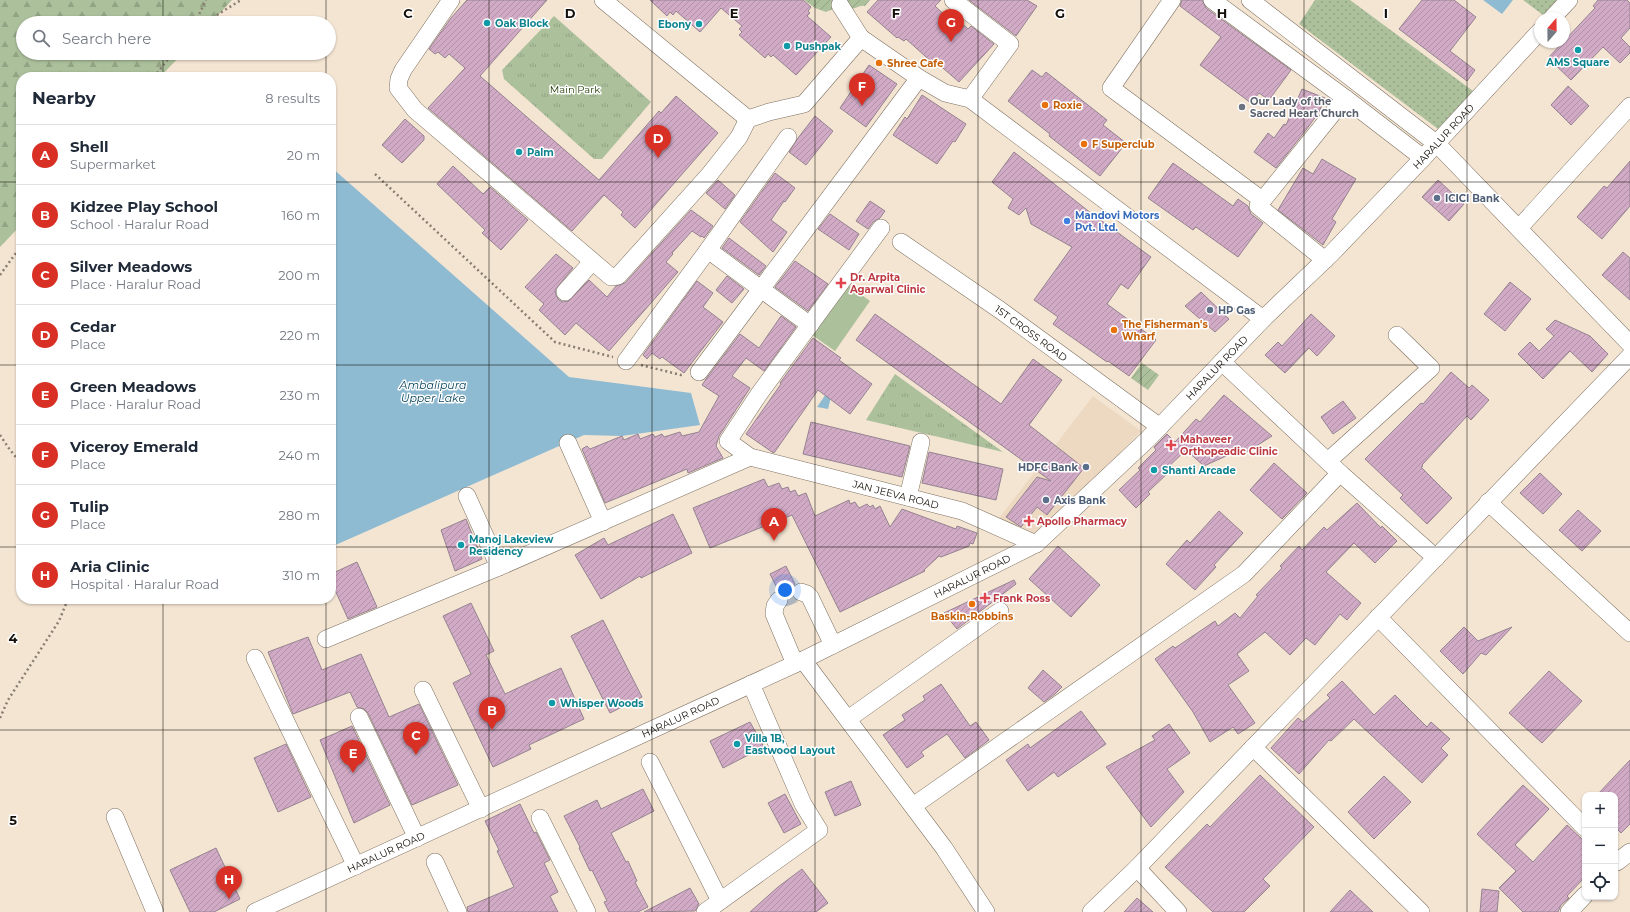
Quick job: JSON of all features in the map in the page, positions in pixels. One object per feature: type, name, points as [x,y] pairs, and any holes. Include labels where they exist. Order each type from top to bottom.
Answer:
[{"type":"street","points":[[451,0],[403,70],[399,79],[398,88],[415,110],[611,277],[618,276],[709,175],[739,137],[748,119],[769,112],[804,104],[861,38]]},
{"type":"street","points":[[603,0],[748,119]]},
{"type":"street","points":[[953,0],[1010,44],[970,100]]},
{"type":"street","points":[[1172,0],[1111,88],[1262,200]]},
{"type":"street","points":[[1212,0],[1345,98],[1423,158]]},
{"type":"street","points":[[1250,0],[1437,144],[1630,344]]},
{"type":"street","points":[[1558,12],[1569,0]]},
{"type":"street","points":[[840,5],[861,38],[919,78],[945,93],[970,100],[1263,319]]},
{"type":"street","name":"HARALUR ROAD","points":[[255,912],[799,662],[1036,544],[1160,427],[1263,319],[1324,260],[1437,144],[1534,38]]},
{"type":"street","points":[[699,372],[919,78]]},
{"type":"street","points":[[1324,260],[1258,206],[1345,98]]},
{"type":"street","points":[[1519,228],[1630,106]]},
{"type":"street","points":[[626,361],[708,250],[788,137]]},
{"type":"street","points":[[750,457],[728,441],[759,394],[881,228]]},
{"type":"street","name":"1ST CROSS ROAD","points":[[901,242],[1000,310],[1160,427]]},
{"type":"street","points":[[708,250],[810,325]]},
{"type":"street","points":[[565,292],[592,262]]},
{"type":"street","points":[[913,806],[1244,574],[1334,467],[1432,368],[1397,335]]},
{"type":"street","points":[[1091,912],[1137,868],[1630,356]]},
{"type":"street","points":[[1222,362],[1334,467],[1436,558]]},
{"type":"street","points":[[908,497],[921,442]]},
{"type":"street","points":[[568,443],[602,522]]},
{"type":"street","points":[[326,639],[499,567],[750,457]]},
{"type":"street","name":"JAN JEEVA ROAD","points":[[750,457],[962,511],[1036,544]]},
{"type":"street","points":[[467,496],[499,567]]},
{"type":"street","points":[[1488,502],[1630,633]]},
{"type":"street","points":[[801,592],[804,592],[810,597],[834,645]]},
{"type":"street","points":[[779,600],[775,606],[774,614],[799,662],[848,720],[913,806],[944,848],[986,912]]},
{"type":"street","points":[[848,720],[1000,611]]},
{"type":"street","points":[[1378,617],[1582,825]]},
{"type":"street","points":[[255,658],[356,866]]},
{"type":"street","points":[[705,912],[819,830],[803,804],[751,684]]},
{"type":"street","points":[[423,690],[481,809]]},
{"type":"street","points":[[359,717],[417,838]]},
{"type":"street","points":[[1253,747],[1421,912]]},
{"type":"street","points":[[650,762],[720,901]]},
{"type":"street","points":[[115,817],[155,912]]},
{"type":"street","points":[[540,818],[587,912]]},
{"type":"street","points":[[435,862],[458,912]]},
{"type":"street","points":[[1137,868],[1178,912]]},
{"type":"street","points":[[1569,912],[1582,898]]},
{"type":"path","points":[[198,16],[206,0]]},
{"type":"path","points":[[215,16],[241,0]]},
{"type":"path","points":[[158,72],[167,60]]},
{"type":"path","points":[[375,174],[555,342],[681,375],[699,372]]},
{"type":"path","points":[[0,275],[16,253]]},
{"type":"path","points":[[0,435],[16,457]]},
{"type":"path","points":[[0,718],[8,700],[59,621],[66,604]]},
{"type":"shaded area","points":[[1093,396],[1141,431],[1036,540],[996,522]]},
{"type":"green space","points":[[0,0],[232,0],[217,16],[16,16],[16,60],[176,60],[165,72],[16,72],[16,230],[0,247]]},
{"type":"green space","points":[[804,0],[870,0],[865,6],[851,9],[838,8],[826,12],[815,8]]},
{"type":"green space","points":[[1315,0],[1350,0],[1473,91],[1438,129],[1299,24]]},
{"type":"green space","points":[[1523,0],[1557,0],[1546,12],[1539,12]]},
{"type":"green space","name":"Main Park","points":[[554,16],[651,102],[602,159],[594,159],[504,79],[502,70]]},
{"type":"green space","points":[[848,285],[870,301],[835,351],[812,335]]},
{"type":"green space","points":[[1142,363],[1159,375],[1148,390],[1131,378]]},
{"type":"green space","points":[[895,374],[1003,452],[866,420]]},
{"type":"water","points":[[1483,0],[1513,0],[1502,14]]},
{"type":"water","name":"Ambalipura Upper Lake","points":[[336,171],[569,377],[691,393],[700,425],[622,436],[584,435],[336,545]]},
{"type":"water","points":[[835,381],[828,409],[817,407]]},
{"type":"building","points":[[467,0],[547,0],[480,76],[599,180],[659,111],[661,113],[676,96],[718,133],[635,228],[621,215],[623,212],[604,195],[572,231],[428,108],[465,68],[449,54],[445,58],[438,52],[435,54],[429,49],[451,18]]},
{"type":"building","name":"Pushpak","points":[[650,0],[803,0],[811,7],[808,11],[810,13],[807,16],[831,37],[796,75],[773,55],[771,57],[768,54],[765,58],[739,35],[742,32],[739,29],[742,26],[721,8],[700,32],[676,11],[673,15],[670,12],[667,16]]},
{"type":"building","points":[[878,0],[941,0],[935,6],[954,24],[958,20],[968,29],[971,26],[994,44],[959,82],[936,62],[934,64],[906,39],[904,41],[898,37],[897,38],[867,12]]},
{"type":"building","points":[[969,0],[1027,0],[1037,6],[1016,36]]},
{"type":"building","points":[[1182,0],[1202,0],[1206,8],[1291,70],[1269,100],[1259,93],[1251,103],[1200,65],[1221,37],[1180,6]]},
{"type":"building","points":[[1422,0],[1454,0],[1476,17],[1450,51],[1475,70],[1467,81],[1399,29]]},
{"type":"building","name":"AMS Square","points":[[1598,0],[1627,0],[1630,3],[1630,28],[1621,38],[1630,47],[1630,53],[1620,63],[1603,47],[1571,80],[1548,58],[1557,48],[1570,48],[1570,35],[1595,8],[1593,6]]},
{"type":"building","points":[[869,65],[897,84],[866,127],[840,108]]},
{"type":"building","points":[[1032,70],[1042,77],[1046,72],[1107,120],[1103,125],[1126,143],[1100,176],[1049,136],[1050,134],[1008,101]]},
{"type":"building","points":[[1568,86],[1589,106],[1571,125],[1551,105]]},
{"type":"building","points":[[1302,89],[1325,98],[1319,112],[1276,168],[1254,152],[1268,133],[1274,138],[1284,124],[1286,125]]},
{"type":"building","points":[[922,95],[966,124],[955,142],[953,141],[937,164],[893,135],[905,117],[907,119]]},
{"type":"building","points":[[815,116],[833,131],[806,165],[789,152]]},
{"type":"building","points":[[405,119],[424,136],[424,140],[402,163],[382,145]]},
{"type":"building","points":[[1014,152],[1087,210],[1151,257],[1128,289],[1121,284],[1107,304],[1156,340],[1129,376],[1053,324],[1058,317],[1034,300],[1072,247],[1031,224],[1026,208],[1019,215],[1008,208],[1013,199],[992,182]]},
{"type":"building","points":[[1322,159],[1356,179],[1332,219],[1336,222],[1323,245],[1278,210],[1303,168],[1313,174]]},
{"type":"building","points":[[1630,161],[1630,206],[1602,239],[1577,217],[1604,186],[1607,188]]},
{"type":"building","points":[[1173,163],[1233,206],[1238,199],[1248,206],[1251,214],[1263,223],[1238,257],[1196,227],[1193,230],[1148,198]]},
{"type":"building","points":[[453,166],[483,194],[490,187],[528,220],[501,250],[482,233],[485,230],[437,184]]},
{"type":"building","points":[[775,173],[795,188],[771,220],[787,232],[773,252],[740,222]]},
{"type":"building","points":[[718,180],[735,195],[725,209],[706,193]]},
{"type":"building","points":[[1438,180],[1464,204],[1449,221],[1422,197]]},
{"type":"building","points":[[870,201],[885,211],[868,229],[856,221]]},
{"type":"building","points":[[691,210],[713,226],[704,238],[692,231],[672,253],[673,254],[666,262],[678,272],[609,351],[576,323],[565,335],[539,310],[544,304],[525,287],[556,254],[573,268],[555,290],[559,300],[563,302],[568,301],[589,280],[607,297],[616,286],[625,283]]},
{"type":"building","points":[[830,214],[859,234],[849,250],[818,229]]},
{"type":"building","points":[[729,238],[766,266],[759,275],[722,248]]},
{"type":"building","points":[[1623,252],[1630,258],[1630,300],[1602,275]]},
{"type":"building","points":[[795,261],[828,284],[808,311],[775,287]]},
{"type":"building","points":[[727,276],[744,289],[732,303],[716,290]]},
{"type":"building","points":[[697,281],[713,293],[703,307],[723,322],[684,373],[662,357],[660,359],[652,353],[647,359],[643,355]]},
{"type":"building","points":[[1510,282],[1531,299],[1505,331],[1484,314]]},
{"type":"building","points":[[1201,292],[1229,319],[1215,332],[1185,306]]},
{"type":"building","points":[[875,314],[1001,404],[1033,359],[1062,380],[1029,425],[1084,468],[1047,515],[1037,507],[1021,527],[1006,517],[1037,477],[1051,481],[856,340]]},
{"type":"building","points":[[1311,314],[1335,336],[1317,356],[1309,348],[1285,373],[1265,355],[1278,342],[1282,346]]},
{"type":"building","points":[[781,316],[796,327],[764,371],[746,358],[732,376],[750,388],[719,436],[716,446],[723,458],[688,473],[687,469],[605,503],[582,449],[587,446],[590,449],[622,436],[624,440],[638,434],[640,439],[653,434],[655,437],[662,434],[664,437],[680,432],[682,436],[699,432],[719,396],[702,385],[706,379],[740,334],[759,348]]},
{"type":"building","points":[[1555,320],[1590,336],[1608,354],[1592,372],[1570,351],[1543,379],[1518,354],[1530,342],[1539,351],[1554,336],[1546,329]]},
{"type":"building","points":[[813,338],[841,358],[839,360],[872,384],[850,414],[818,390],[774,453],[746,434],[781,384],[780,383]]},
{"type":"building","points":[[1451,372],[1469,388],[1472,385],[1489,400],[1471,420],[1467,416],[1421,467],[1452,498],[1427,524],[1400,498],[1403,495],[1365,459],[1421,403],[1423,404]]},
{"type":"building","points":[[1224,395],[1272,436],[1242,455],[1237,451],[1204,466],[1186,450],[1166,469],[1169,472],[1148,492],[1150,494],[1136,508],[1119,490],[1140,470],[1138,468],[1156,450],[1154,447],[1167,434],[1175,442],[1196,419],[1200,422]]},
{"type":"building","points":[[1343,401],[1356,418],[1333,434],[1321,417]]},
{"type":"building","points":[[811,422],[910,446],[902,477],[803,454]]},
{"type":"building","points":[[929,452],[1003,469],[996,500],[922,483]]},
{"type":"building","points":[[1274,463],[1307,493],[1282,519],[1250,490]]},
{"type":"building","points":[[1540,473],[1562,494],[1543,514],[1520,493]]},
{"type":"building","points":[[764,479],[768,487],[779,483],[782,489],[788,487],[790,492],[795,490],[798,496],[806,493],[815,516],[849,500],[850,504],[855,502],[859,508],[867,504],[870,507],[873,505],[875,509],[880,506],[890,527],[902,509],[956,529],[957,526],[977,533],[973,544],[970,543],[969,546],[941,557],[939,556],[924,570],[925,571],[840,612],[792,515],[710,548],[693,508]]},
{"type":"building","points":[[1357,503],[1381,528],[1382,526],[1397,541],[1375,563],[1354,543],[1326,572],[1361,603],[1347,620],[1340,614],[1315,645],[1306,638],[1290,655],[1265,632],[1237,654],[1249,671],[1228,685],[1255,723],[1238,734],[1233,727],[1210,742],[1193,712],[1155,659],[1173,646],[1175,648],[1215,621],[1218,626],[1235,613],[1240,618],[1258,596],[1256,595],[1282,568],[1280,566],[1299,546],[1302,550],[1324,527],[1327,530]]},
{"type":"building","points":[[1578,510],[1601,531],[1582,551],[1559,530]]},
{"type":"building","points":[[1219,511],[1243,533],[1214,565],[1216,567],[1195,590],[1166,564],[1187,540],[1190,543]]},
{"type":"building","points":[[673,514],[692,553],[641,578],[640,576],[601,599],[575,555],[604,538],[608,545]]},
{"type":"building","name":"Manoj Lakeview Residency","points":[[466,519],[482,559],[455,571],[441,530]]},
{"type":"building","points":[[1058,546],[1100,585],[1071,617],[1029,579]]},
{"type":"building","points":[[357,562],[377,607],[348,619],[336,592],[336,572]]},
{"type":"building","points":[[786,566],[795,584],[792,588],[791,594],[788,596],[784,592],[778,590],[770,574]]},
{"type":"building","points":[[1014,580],[1016,584],[957,629],[944,613]]},
{"type":"building","points":[[471,603],[494,651],[486,655],[505,694],[561,668],[584,719],[529,745],[531,749],[493,767],[453,683],[471,674],[443,616]]},
{"type":"building","points":[[603,620],[642,697],[610,713],[571,636]]},
{"type":"building","points":[[1464,627],[1478,641],[1512,627],[1486,655],[1481,653],[1463,674],[1440,651]]},
{"type":"building","points":[[308,637],[322,670],[361,654],[389,717],[419,704],[458,785],[412,805],[368,713],[364,709],[357,707],[350,692],[293,714],[268,652]]},
{"type":"building","points":[[1043,670],[1062,687],[1044,702],[1028,688]]},
{"type":"building","points":[[1549,671],[1582,701],[1542,743],[1509,713]]},
{"type":"building","points":[[1342,681],[1374,715],[1395,695],[1427,727],[1431,722],[1450,739],[1441,748],[1448,755],[1422,783],[1354,719],[1331,741],[1329,740],[1299,774],[1271,748],[1298,718],[1303,722],[1330,698],[1327,695]]},
{"type":"building","points":[[941,684],[970,726],[976,722],[989,740],[965,758],[947,734],[921,752],[924,756],[907,768],[883,735],[905,720],[902,715],[925,700],[923,696]]},
{"type":"building","points":[[1081,711],[1106,744],[1058,777],[1054,772],[1028,791],[1006,760],[1028,744],[1030,748]]},
{"type":"building","name":"Villa 1B, Eastwood Layout","points":[[750,722],[764,747],[723,768],[710,741]]},
{"type":"building","points":[[1169,724],[1190,753],[1167,769],[1184,792],[1151,827],[1106,767],[1155,740],[1152,736]]},
{"type":"building","points":[[352,726],[390,805],[354,823],[320,740]]},
{"type":"building","points":[[286,744],[311,797],[278,812],[254,758]]},
{"type":"building","points":[[1630,760],[1630,824],[1621,833],[1618,830],[1618,792],[1600,792]]},
{"type":"building","points":[[1260,775],[1314,827],[1263,879],[1270,886],[1244,912],[1213,912],[1165,867],[1207,824],[1210,827]]},
{"type":"building","points":[[1384,776],[1411,802],[1374,839],[1348,812]]},
{"type":"building","points":[[851,781],[861,805],[835,816],[825,792]]},
{"type":"building","points":[[1523,785],[1549,809],[1515,845],[1533,862],[1567,825],[1582,839],[1582,880],[1567,896],[1569,898],[1561,905],[1558,912],[1523,912],[1499,888],[1516,871],[1477,834]]},
{"type":"building","points":[[643,789],[654,811],[611,833],[626,862],[628,861],[637,881],[635,882],[648,907],[638,912],[609,912],[604,902],[607,901],[592,870],[590,871],[579,848],[580,847],[564,816],[597,800],[601,809]]},
{"type":"building","points":[[785,794],[801,824],[784,833],[768,803]]},
{"type":"building","points":[[520,804],[534,833],[536,832],[550,860],[544,863],[558,892],[550,896],[558,912],[468,912],[467,907],[514,887],[485,821]]},
{"type":"building","points":[[216,848],[240,899],[214,912],[190,912],[170,870]]},
{"type":"building","points":[[802,869],[828,903],[816,912],[750,912],[778,887]]},
{"type":"building","points":[[690,888],[699,904],[695,911],[644,912]]},
{"type":"building","points":[[1482,889],[1499,891],[1497,912],[1480,912]]},
{"type":"building","points":[[1350,890],[1373,912],[1330,912]]},
{"type":"building","points":[[1137,898],[1153,912],[1124,912]]},
{"type":"tunnel","points":[[779,600],[801,592]]},
{"type":"place","name":"Oak Block","points":[[487,23]]},
{"type":"place","name":"Ebony","points":[[699,24]]},
{"type":"place","name":"Tulip","points":[[951,42]]},
{"type":"place","name":"Pushpak","points":[[787,46]]},
{"type":"place","name":"AMS Square","points":[[1578,50]]},
{"type":"place","name":"Shree Cafe","points":[[879,63]]},
{"type":"place","name":"Roxie","points":[[1045,105]]},
{"type":"place","name":"Viceroy Emerald","points":[[862,106]]},
{"type":"place","name":"Our Lady of the Sacred Heart Church","points":[[1242,107]]},
{"type":"place","name":"F Superclub","points":[[1084,144]]},
{"type":"place","name":"Palm","points":[[519,152]]},
{"type":"place","name":"Cedar","points":[[658,158]]},
{"type":"place","name":"ICICI Bank","points":[[1437,198]]},
{"type":"place","name":"Mandovi Motors Pvt. Ltd.","points":[[1067,221]]},
{"type":"place","name":"Dr. Arpita Agarwal Clinic","points":[[841,283]]},
{"type":"place","name":"HP Gas","points":[[1210,310]]},
{"type":"place","name":"The Fisherman's Wharf","points":[[1114,330]]},
{"type":"place","name":"Mahaveer Orthopeadic Clinic","points":[[1171,445]]},
{"type":"place","name":"HDFC Bank","points":[[1086,467]]},
{"type":"place","name":"Shanti Arcade","points":[[1154,470]]},
{"type":"place","name":"Axis Bank","points":[[1046,500]]},
{"type":"place","name":"Apollo Pharmacy","points":[[1029,521]]},
{"type":"place","name":"Shell","points":[[774,541]]},
{"type":"place","name":"Manoj Lakeview Residency","points":[[461,545]]},
{"type":"place","name":"Frank Ross","points":[[985,598]]},
{"type":"place","name":"Baskin-Robbins","points":[[972,604]]},
{"type":"place","name":"Whisper Woods","points":[[552,703]]},
{"type":"place","name":"Kidzee Play School","points":[[492,730]]},
{"type":"place","name":"Villa 1B, Eastwood Layout","points":[[737,744]]},
{"type":"place","name":"Silver Meadows","points":[[416,755]]},
{"type":"place","name":"Green Meadows","points":[[353,773]]},
{"type":"place","name":"Aria Clinic","points":[[229,899]]}]
